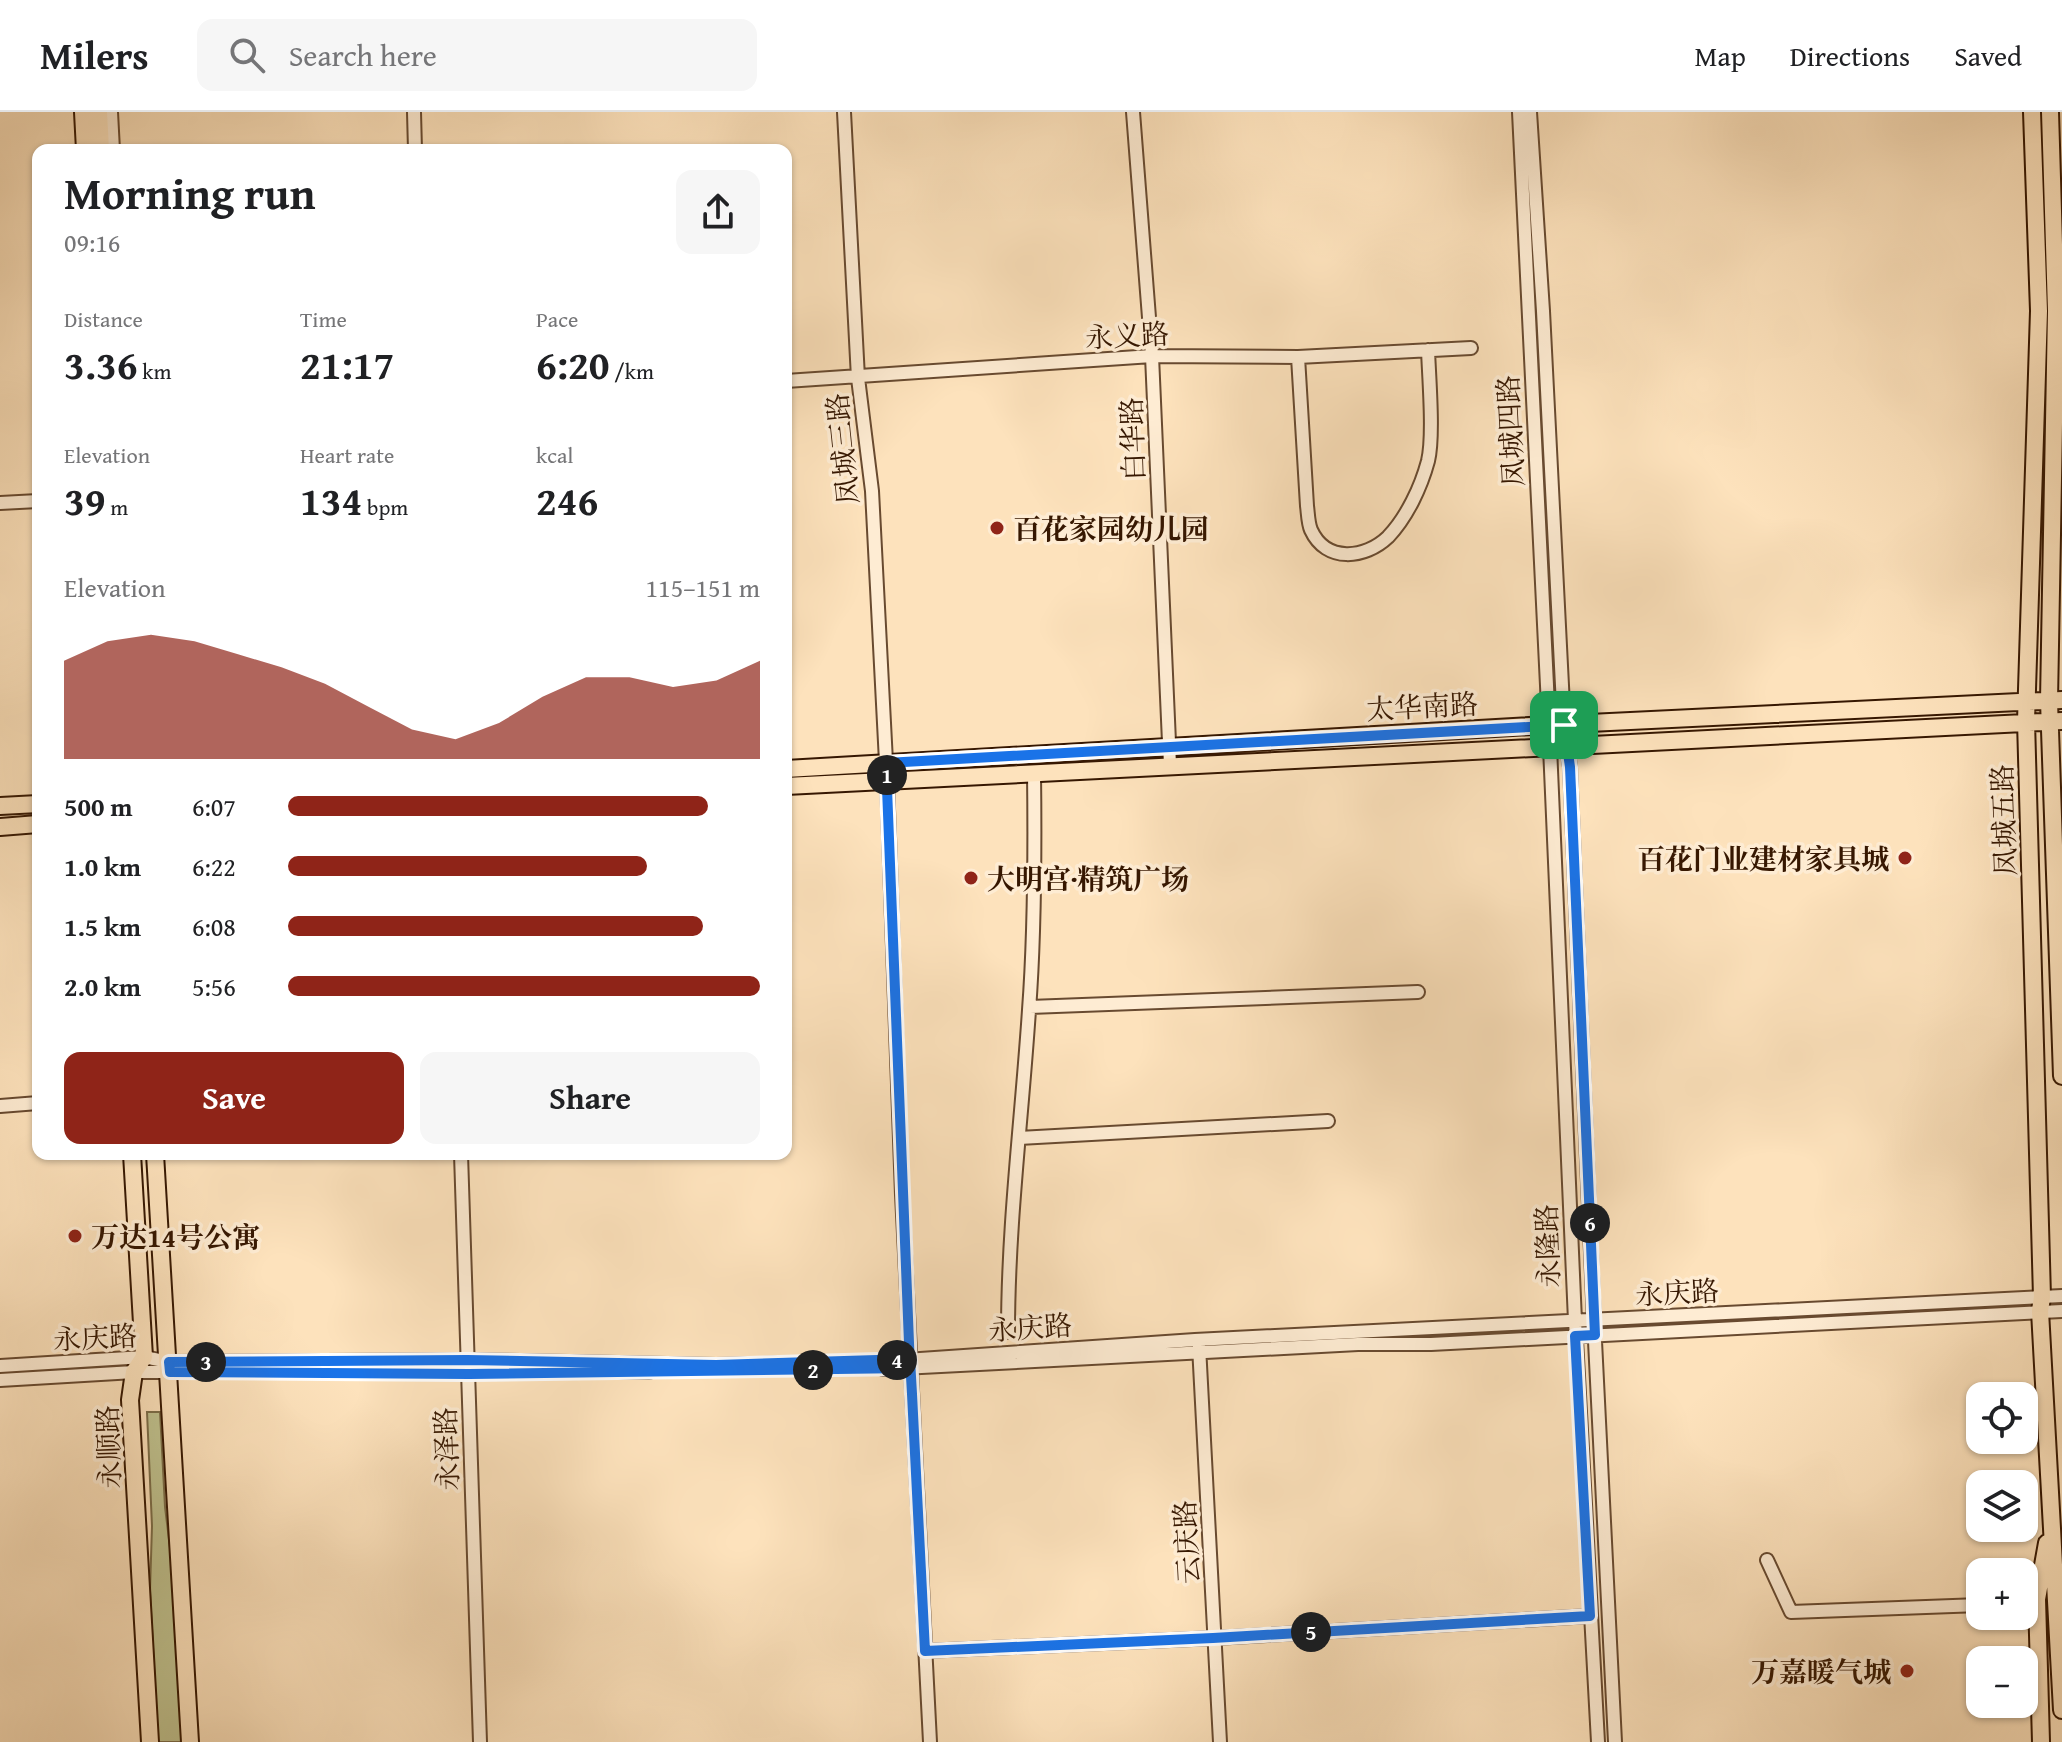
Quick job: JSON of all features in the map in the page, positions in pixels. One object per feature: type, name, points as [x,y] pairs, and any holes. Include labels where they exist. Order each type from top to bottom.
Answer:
[{"type":"main road","points":[[83,112],[85,144]]},
{"type":"main road","points":[[99,112],[101,144]]},
{"type":"main road","name":"凤城五路","points":[[2032,112],[2052,311],[2026,721],[2050,1526]]},
{"type":"main road","name":"凤城五路","points":[[2050,112],[2062,1076]]},
{"type":"main road","name":"太华南路","points":[[792,769],[2055,700]]},
{"type":"main road","name":"太华南路","points":[[792,786],[2056,721]]},
{"type":"main road","points":[[0,806],[32,804]]},
{"type":"main road","points":[[0,827],[32,824]]},
{"type":"main road","points":[[132,1160],[144,1357]]},
{"type":"main road","points":[[155,1160],[190,1742]]},
{"type":"main road","name":"永顺路","points":[[144,1357],[134,1372],[130,1400],[150,1742]]},
{"type":"main road","points":[[2050,1526],[2057,1575],[2062,1710]]},
{"type":"main road","points":[[2041,1742],[2037,1599],[2050,1526]]},
{"type":"street","points":[[111,112],[113,144]]},
{"type":"street","points":[[414,112],[415,144]]},
{"type":"street","name":"凤城三路","points":[[844,112],[858,378],[872,491],[910,1364],[930,1742]]},
{"type":"street","name":"白华路","points":[[1133,112],[1152,356],[1170,765]]},
{"type":"street","name":"凤城四路","points":[[1519,112],[1556,725],[1569,746]]},
{"type":"street","name":"凤城四路","points":[[1530,112],[1543,311],[1556,725],[1550,747]]},
{"type":"street","name":"永义路","points":[[792,381],[1152,356],[1298,357],[1471,348]]},
{"type":"street","points":[[1298,357],[1311,530],[1325,549],[1337,554],[1355,555],[1387,537],[1405,513],[1419,486],[1429,457],[1428,350]]},
{"type":"street","points":[[0,503],[32,501]]},
{"type":"street","name":"永隆路","points":[[1569,746],[1615,1742]]},
{"type":"street","name":"永隆路","points":[[1550,747],[1575,1336],[1598,1742]]},
{"type":"street","points":[[1008,1332],[1008,1263],[1030,1007],[1035,881],[1034,772]]},
{"type":"street","points":[[1030,1007],[1418,992]]},
{"type":"street","points":[[0,1106],[32,1103]]},
{"type":"street","points":[[1019,1138],[1328,1121]]},
{"type":"street","name":"永泽路","points":[[461,1160],[480,1742]]},
{"type":"street","name":"永庆路","points":[[1199,1346],[1575,1336],[1836,1324],[2041,1304],[2062,1296]]},
{"type":"street","name":"永庆路","points":[[0,1366],[144,1357],[170,1367],[467,1374],[910,1364],[1575,1321],[2041,1304],[2062,1311]]},
{"type":"street","name":"云庆路","points":[[1199,1346],[1220,1742]]},
{"type":"street","name":"永庆路","points":[[0,1380],[170,1367],[467,1360],[716,1365],[910,1364]]},
{"type":"street","points":[[1767,1560],[1791,1612],[1966,1606]]},
{"type":"street","points":[[925,1651],[1590,1616]]},
{"type":"green space","points":[[147,1412],[160,1412],[182,1742],[158,1742],[150,1591],[152,1526]]},
{"type":"place","name":"百花家园幼儿园","points":[[997,528]]},
{"type":"place","name":"百花门业建材家具城","points":[[1905,858]]},
{"type":"place","name":"大明宫·精筑广场","points":[[971,878]]},
{"type":"place","name":"万达14号公寓","points":[[75,1236]]},
{"type":"place","name":"万嘉暖气城","points":[[1907,1671]]},
{"type":"route","points":[[1564,725],[886,763],[902,1195],[910,1368],[469,1374],[170,1372],[169,1362],[467,1360],[716,1365],[891,1361],[910,1359],[925,1651],[1590,1616],[1575,1336],[1595,1335],[1569,746],[1564,725]]}]
